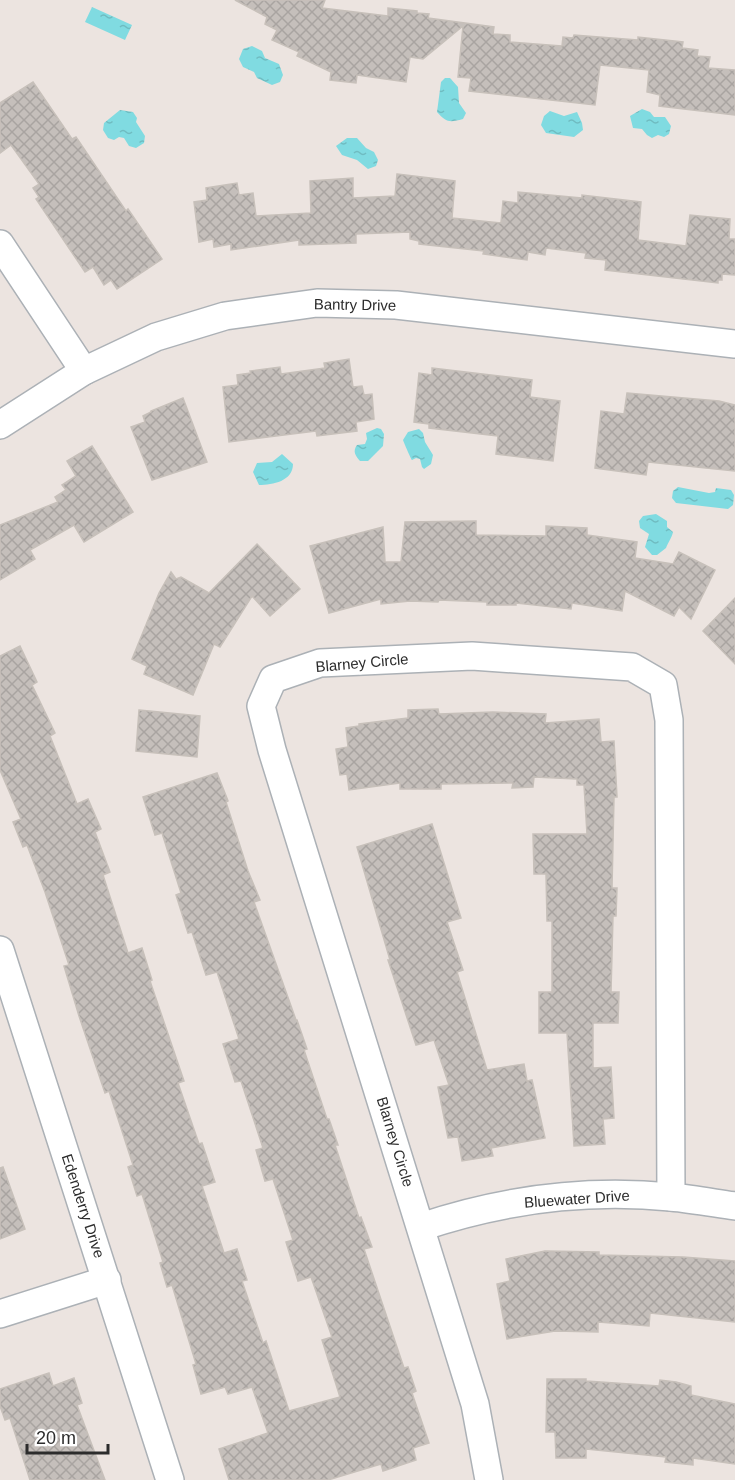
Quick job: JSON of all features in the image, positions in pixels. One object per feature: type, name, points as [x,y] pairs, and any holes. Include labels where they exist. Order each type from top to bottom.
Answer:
[{"type":"street","points":[[0,244],[84,371]]},
{"type":"street","name":"Bantry Drive","points":[[0,425],[84,371],[156,337],[225,316],[317,303],[396,304],[735,344]]},
{"type":"street","name":"Blarney Circle","points":[[489,1480],[475,1404],[272,750],[261,706],[273,679],[320,663],[472,656],[632,667],[663,685],[669,720],[671,1197]]},
{"type":"street","name":"Edenderry Drive","points":[[0,950],[167,1471]]},
{"type":"street","name":"Bluewater Drive","points":[[421,1227],[492,1207],[548,1199],[611,1194],[671,1197],[735,1206]]},
{"type":"street","points":[[0,1314],[107,1280]]},
{"type":"water","points":[[92,7],[132,25],[125,40],[85,22]]},
{"type":"water","points":[[252,46],[262,51],[265,58],[279,64],[283,75],[280,82],[272,85],[257,78],[254,72],[243,67],[239,59],[243,49]]},
{"type":"water","points":[[445,78],[450,78],[458,87],[459,103],[466,113],[463,119],[448,121],[437,112],[441,82]]},
{"type":"water","points":[[642,109],[650,112],[654,117],[665,117],[671,126],[669,134],[652,138],[642,129],[633,128],[630,116]]},
{"type":"water","points":[[120,110],[133,112],[145,136],[144,143],[136,148],[129,146],[124,138],[119,137],[114,140],[108,138],[103,130],[104,123]]},
{"type":"water","points":[[550,111],[564,116],[577,112],[583,130],[574,137],[546,133],[541,125],[544,116]]},
{"type":"water","points":[[347,138],[357,138],[366,148],[374,152],[378,160],[376,166],[368,169],[357,160],[342,155],[336,146]]},
{"type":"water","points":[[377,428],[381,429],[384,434],[383,446],[368,461],[360,461],[355,454],[357,445],[365,444],[366,433]]},
{"type":"water","points":[[419,429],[433,455],[431,464],[424,469],[420,459],[412,460],[403,440],[408,432]]},
{"type":"water","points":[[282,454],[293,464],[290,474],[276,483],[259,485],[253,472],[257,463],[272,462]]},
{"type":"water","points":[[678,487],[709,493],[715,492],[716,488],[731,490],[734,495],[733,505],[728,509],[676,503],[672,498],[673,491]]},
{"type":"water","points":[[656,514],[667,521],[667,527],[673,532],[666,548],[657,555],[652,555],[645,547],[649,534],[640,528],[639,521],[643,516]]},
{"type":"building","points":[[235,0],[325,0],[322,8],[388,16],[388,8],[417,11],[417,13],[429,14],[428,18],[494,27],[493,34],[510,35],[510,42],[562,46],[563,37],[573,38],[574,35],[638,40],[638,37],[683,42],[682,48],[698,50],[697,56],[710,57],[708,68],[735,70],[735,115],[659,106],[660,95],[647,92],[649,70],[600,65],[595,105],[469,91],[471,78],[458,77],[463,26],[423,59],[410,57],[406,82],[357,75],[356,83],[330,80],[331,72],[297,56],[299,52],[272,40],[277,30],[265,24],[267,17]]},
{"type":"building","points":[[33,82],[72,139],[76,137],[162,259],[117,289],[111,280],[104,285],[93,267],[85,272],[36,199],[39,197],[33,188],[39,184],[11,145],[0,153],[0,103]]},
{"type":"building","points":[[397,174],[455,181],[452,218],[501,223],[503,201],[518,203],[518,192],[582,198],[582,195],[641,202],[638,240],[686,246],[690,215],[730,219],[729,239],[735,239],[735,275],[722,274],[722,280],[718,280],[718,283],[605,270],[606,260],[585,258],[586,253],[546,248],[545,255],[528,252],[527,260],[483,254],[484,251],[419,244],[419,241],[410,239],[410,232],[356,234],[356,243],[299,245],[299,240],[231,250],[231,244],[214,247],[213,239],[199,242],[194,202],[207,200],[206,188],[237,183],[239,195],[253,193],[256,216],[311,213],[310,181],[353,178],[353,198],[395,196]]},
{"type":"building","points":[[349,359],[353,387],[362,386],[364,395],[372,394],[374,419],[356,422],[357,431],[317,436],[316,431],[229,442],[223,387],[238,385],[237,375],[280,367],[281,374],[325,368],[324,363]]},
{"type":"building","points":[[432,368],[532,380],[530,397],[560,401],[553,461],[496,454],[498,436],[429,428],[429,424],[414,422],[419,373],[432,375]]},
{"type":"building","points":[[627,393],[719,401],[735,405],[735,471],[648,462],[646,475],[595,468],[601,411],[624,414]]},
{"type":"building","points":[[183,398],[207,462],[152,480],[131,427],[145,422],[143,416],[151,411]]},
{"type":"building","points":[[92,446],[133,512],[84,542],[74,525],[30,550],[35,559],[0,580],[0,525],[58,502],[55,497],[66,490],[62,485],[76,476],[67,461]]},
{"type":"building","points":[[476,521],[476,535],[546,536],[546,526],[587,528],[587,535],[637,542],[635,558],[673,564],[679,552],[715,570],[691,619],[679,607],[674,616],[625,591],[622,611],[572,603],[571,609],[516,603],[516,605],[487,605],[487,602],[439,600],[438,602],[410,601],[381,604],[381,599],[329,613],[310,546],[383,527],[385,562],[401,562],[405,522]]},
{"type":"building","points":[[257,544],[300,589],[270,616],[252,596],[220,647],[214,644],[193,695],[144,674],[147,666],[132,659],[159,593],[171,572],[176,579],[181,577],[209,593]]},
{"type":"building","points":[[735,598],[735,664],[703,631]]},
{"type":"building","points":[[20,646],[37,682],[32,685],[55,733],[50,736],[77,804],[88,799],[101,829],[95,832],[110,872],[103,875],[128,953],[142,948],[152,980],[150,981],[184,1081],[178,1083],[215,1182],[202,1186],[224,1253],[237,1249],[247,1280],[242,1281],[263,1343],[266,1341],[289,1411],[340,1397],[322,1340],[332,1337],[311,1277],[298,1281],[286,1242],[293,1240],[273,1179],[265,1181],[256,1150],[263,1148],[241,1081],[235,1082],[223,1044],[239,1039],[217,972],[206,975],[192,932],[188,933],[176,895],[181,893],[162,833],[155,835],[143,797],[217,773],[228,801],[226,802],[248,871],[260,900],[254,902],[307,1049],[304,1050],[338,1145],[335,1145],[359,1218],[361,1217],[372,1247],[364,1249],[404,1368],[408,1367],[416,1391],[412,1393],[429,1443],[413,1448],[416,1460],[383,1471],[381,1464],[328,1480],[229,1480],[219,1449],[268,1433],[252,1387],[228,1394],[225,1387],[201,1394],[193,1365],[196,1364],[172,1285],[167,1287],[160,1263],[163,1262],[142,1194],[137,1196],[128,1167],[133,1165],[109,1091],[105,1093],[79,1016],[64,966],[69,965],[27,845],[23,847],[13,822],[21,819],[0,770],[0,656]]},
{"type":"building","points":[[438,709],[439,714],[493,712],[546,714],[545,723],[599,719],[601,742],[614,741],[617,797],[614,797],[612,888],[617,888],[616,916],[613,916],[611,992],[619,992],[618,1023],[593,1023],[593,1068],[611,1067],[614,1118],[603,1119],[605,1144],[574,1146],[567,1033],[539,1033],[539,992],[552,992],[552,921],[547,921],[546,874],[534,874],[533,834],[587,834],[584,785],[577,785],[577,779],[534,777],[533,787],[512,788],[513,783],[441,784],[441,789],[400,789],[400,783],[349,790],[347,774],[340,775],[336,749],[348,747],[346,728],[359,726],[359,724],[408,718],[408,710]]},
{"type":"building","points":[[139,710],[200,716],[197,757],[136,751]]},
{"type":"building","points":[[432,824],[461,918],[447,922],[463,970],[457,972],[487,1070],[524,1064],[527,1081],[532,1080],[545,1138],[491,1148],[493,1156],[462,1161],[458,1137],[448,1138],[438,1087],[449,1085],[434,1040],[416,1045],[388,960],[390,960],[357,847]]},
{"type":"building","points":[[3,1167],[25,1229],[0,1239],[0,1168]]},
{"type":"building","points":[[545,1251],[599,1252],[599,1255],[735,1261],[735,1322],[650,1313],[649,1326],[598,1322],[598,1332],[555,1331],[507,1339],[497,1284],[510,1281],[506,1259]]},
{"type":"building","points":[[49,1373],[53,1386],[74,1378],[82,1403],[77,1405],[105,1480],[30,1480],[10,1418],[5,1420],[0,1406],[0,1389]]},
{"type":"building","points":[[547,1379],[586,1379],[586,1381],[659,1386],[660,1380],[676,1382],[691,1386],[691,1395],[735,1404],[735,1464],[693,1458],[693,1465],[665,1462],[666,1457],[586,1449],[586,1458],[556,1458],[555,1432],[546,1432]]}]
